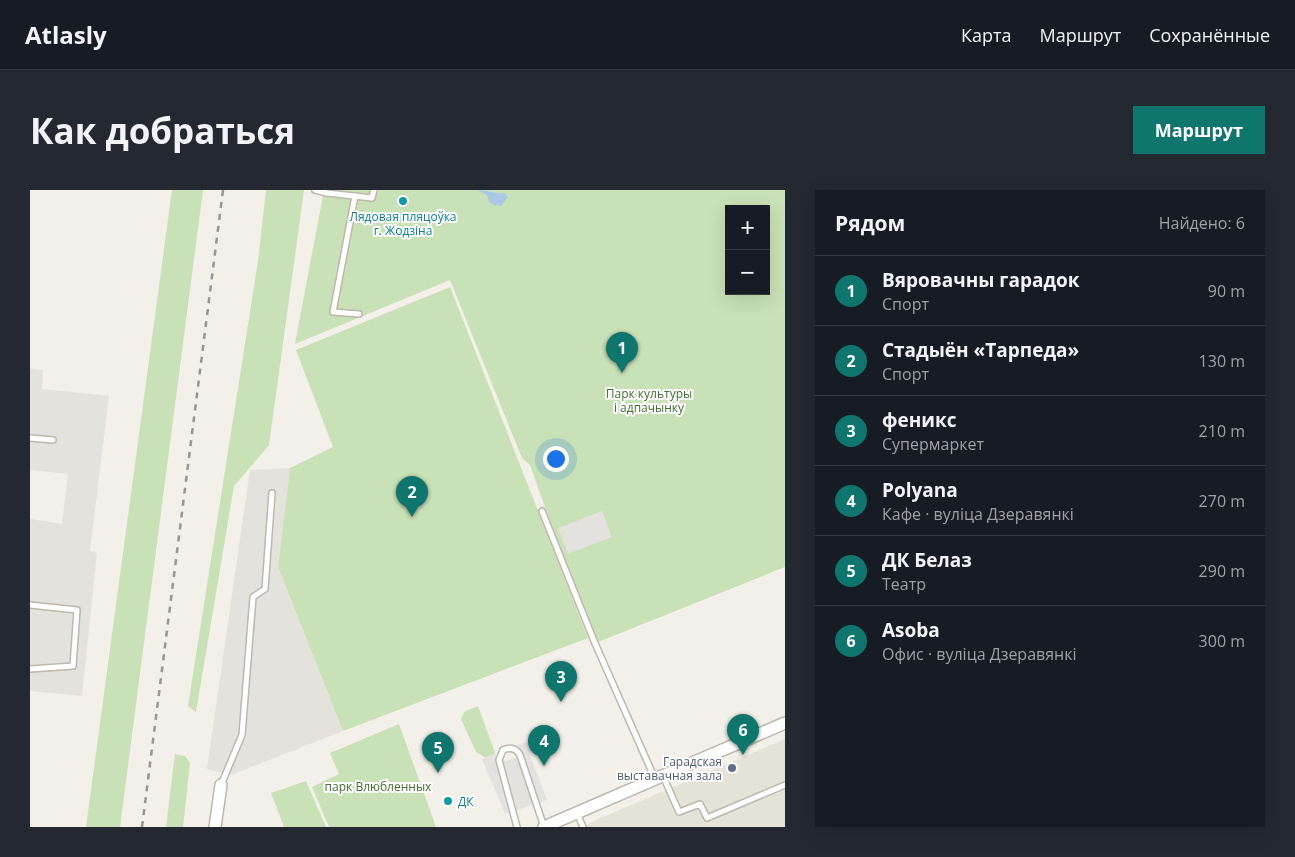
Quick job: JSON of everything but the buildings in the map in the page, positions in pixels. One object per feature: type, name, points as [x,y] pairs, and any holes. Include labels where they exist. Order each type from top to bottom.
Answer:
[{"type":"street","points":[[544,827],[785,723]]},
{"type":"street","points":[[215,827],[221,785]]},
{"type":"lane","points":[[316,190],[372,198],[374,190]]},
{"type":"lane","points":[[354,196],[333,312],[359,314]]},
{"type":"lane","points":[[30,438],[53,440]]},
{"type":"lane","points":[[221,785],[242,735],[253,597],[265,589],[272,493]]},
{"type":"lane","points":[[542,511],[594,641],[659,777],[679,812],[700,804],[707,818],[785,785]]},
{"type":"lane","points":[[30,605],[77,610],[73,666],[30,669]]},
{"type":"lane","points":[[517,827],[498,760],[502,750],[509,748],[516,750],[520,756],[544,827]]},
{"type":"lane","points":[[577,813],[583,827]]},
{"type":"shaded area","points":[[30,369],[43,370],[42,389],[109,396],[90,551],[97,553],[82,696],[30,691],[30,519],[62,524],[68,474],[30,470]]},
{"type":"shaded area","points":[[290,468],[278,567],[343,731],[231,775],[207,769],[250,470]]},
{"type":"shaded area","points":[[602,511],[612,537],[568,554],[558,528]]},
{"type":"shaded area","points":[[544,736],[547,746],[529,753],[547,800],[505,814],[482,759],[495,753],[500,763],[519,756],[517,745]]},
{"type":"shaded area","points":[[785,739],[785,827],[580,827],[622,809]]},
{"type":"green space","points":[[172,190],[203,190],[120,827],[86,827]]},
{"type":"green space","points":[[266,190],[304,190],[269,445],[234,486],[196,712],[188,706],[258,261]]},
{"type":"green space","name":"Парк культуры і адпачынку","points":[[324,190],[785,190],[785,567],[598,642],[551,524],[530,465],[522,458],[450,280],[295,344]]},
{"type":"green space","points":[[450,287],[588,638],[343,731],[278,567],[290,468],[333,447],[296,350]]},
{"type":"green space","points":[[478,706],[495,753],[494,757],[488,759],[476,752],[461,719],[465,711]]},
{"type":"green space","name":"парк Влюбленных","points":[[399,724],[436,827],[329,827],[312,787],[339,774],[330,753]]},
{"type":"green space","points":[[175,754],[185,756],[190,763],[183,827],[166,827]]},
{"type":"green space","points":[[306,781],[326,827],[284,827],[271,793]]},
{"type":"water","points":[[477,190],[505,193],[508,197],[501,206],[494,205],[489,202],[487,195]]},
{"type":"railway","points":[[142,827],[223,190]]},
{"type":"place","name":"Лядовая пляцоўка г. Жодзіна","points":[[403,201]]},
{"type":"place","name":"Вяровачны гарадок","points":[[622,373]]},
{"type":"place","name":"Стадыён «Тарпеда»","points":[[412,517]]},
{"type":"place","name":"феникс","points":[[561,702]]},
{"type":"place","name":"Asoba","points":[[743,755]]},
{"type":"place","name":"Polyana","points":[[544,766]]},
{"type":"place","name":"Гарадская выставачная зала","points":[[732,768]]},
{"type":"place","name":"ДК Белаз","points":[[438,773]]},
{"type":"place","name":"ДК","points":[[448,801]]}]
